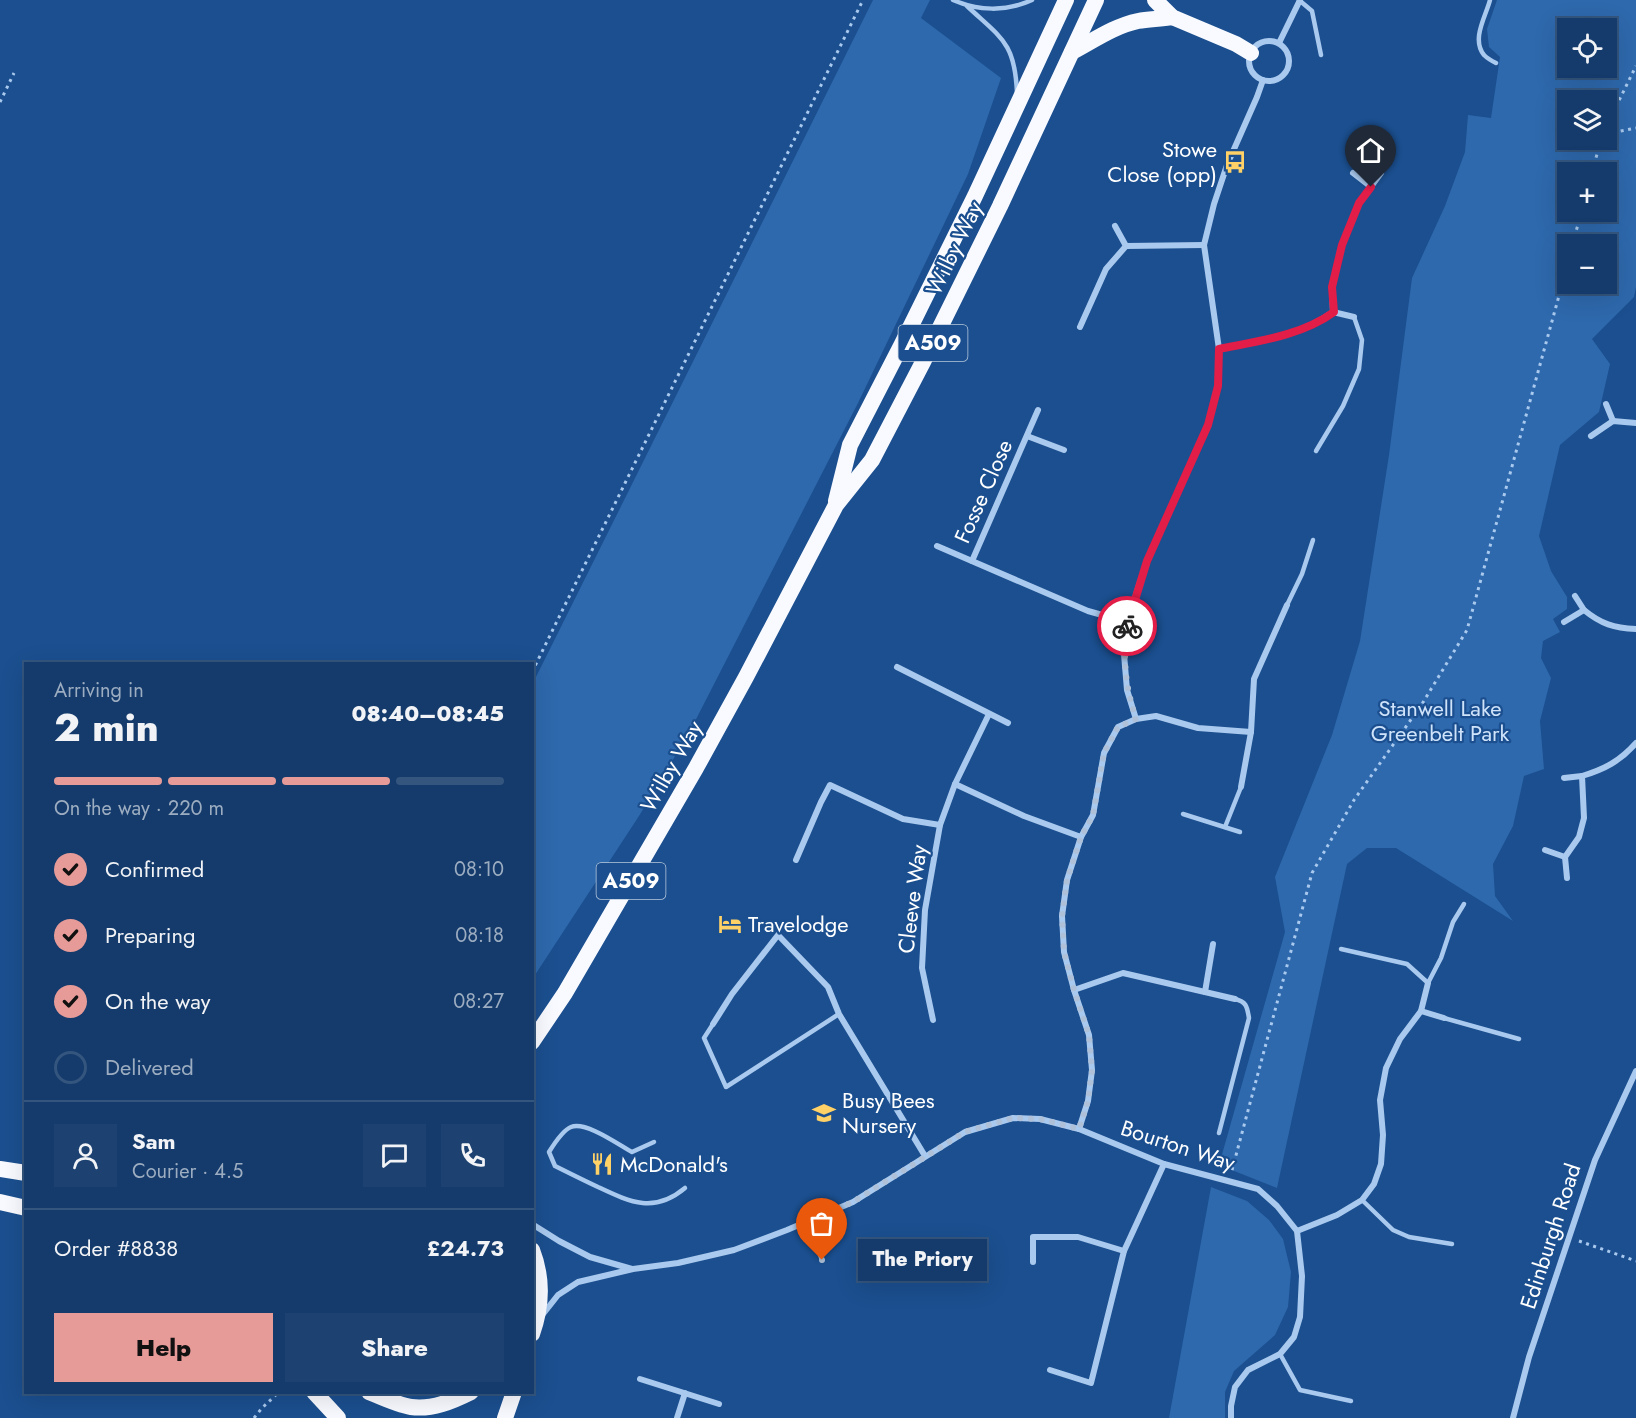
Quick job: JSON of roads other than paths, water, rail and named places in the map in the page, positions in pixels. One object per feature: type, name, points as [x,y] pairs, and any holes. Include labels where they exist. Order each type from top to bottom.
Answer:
[{"type":"highway","name":"Wilby Way","points":[[836,505],[850,445],[908,334],[1066,0]]},
{"type":"highway","name":"Wilby Way","points":[[534,1039],[565,993],[696,768],[752,667],[836,505],[872,460],[924,362],[1096,0]]},
{"type":"highway","points":[[1155,0],[1172,17],[1251,52]]},
{"type":"highway","points":[[1072,52],[1126,25],[1138,21],[1172,17]]},
{"type":"highway","points":[[0,1169],[24,1173]]},
{"type":"highway","points":[[0,1202],[24,1208]]},
{"type":"highway","points":[[534,1255],[541,1290],[535,1327]]},
{"type":"highway","points":[[316,1394],[338,1418]]},
{"type":"highway","points":[[376,1395],[411,1407],[434,1406],[467,1394]]},
{"type":"highway","points":[[504,1418],[513,1394]]},
{"type":"highway","points":[[376,1395],[406,1418]]},
{"type":"street","points":[[1279,43],[1300,0]]},
{"type":"street","points":[[1273,41],[1279,43],[1288,54],[1288,69],[1277,79],[1263,80],[1257,76],[1250,65],[1251,52],[1260,43],[1273,41]]},
{"type":"street","points":[[1136,719],[1127,690],[1124,654],[1127,622],[1147,561],[1208,425],[1218,386],[1219,349],[1204,244],[1227,165],[1263,80]]},
{"type":"street","points":[[1353,173],[1371,187]]},
{"type":"street","points":[[1334,312],[1332,287],[1342,245],[1359,203],[1382,173]]},
{"type":"street","points":[[1115,225],[1126,246]]},
{"type":"street","points":[[1080,327],[1106,269],[1126,246],[1204,244]]},
{"type":"street","points":[[1219,349],[1304,329],[1334,312],[1354,317]]},
{"type":"street","points":[[1606,404],[1613,421]]},
{"type":"street","name":"Fosse Close","points":[[972,561],[1038,410]]},
{"type":"street","points":[[1592,436],[1613,421],[1636,423]]},
{"type":"street","name":"Fosse Close","points":[[1027,436],[1064,450]]},
{"type":"street","name":"Fosse Close","points":[[937,546],[1088,611],[1127,622]]},
{"type":"street","points":[[1575,596],[1584,610],[1596,620],[1618,628],[1636,629]]},
{"type":"street","points":[[1241,787],[1251,732],[1254,679],[1287,605]]},
{"type":"street","points":[[1564,622],[1584,610]]},
{"type":"street","points":[[897,667],[1008,723]]},
{"type":"street","name":"Cleeve Way","points":[[933,1020],[922,968],[925,910],[940,825],[955,784],[988,714]]},
{"type":"street","points":[[1079,1129],[1088,1101],[1092,1070],[1089,1035],[1064,952],[1062,916],[1067,880],[1081,837],[1093,815],[1104,753],[1118,727],[1136,719],[1156,716],[1198,728],[1251,732]]},
{"type":"street","points":[[1564,778],[1582,776],[1603,769],[1626,754],[1636,742]]},
{"type":"street","points":[[1566,878],[1565,857],[1579,837],[1584,818],[1582,776]]},
{"type":"street","points":[[955,784],[1024,816],[1081,837]]},
{"type":"street","points":[[796,860],[830,785],[903,819],[940,825]]},
{"type":"street","points":[[1545,850],[1565,857]]},
{"type":"street","points":[[713,1024],[726,1002],[778,935],[828,987],[839,1014],[925,1156]]},
{"type":"street","points":[[1205,992],[1213,944]]},
{"type":"street","points":[[1074,990],[1124,973],[1235,999]]},
{"type":"street","points":[[1231,1418],[1235,1387],[1241,1378],[1248,1370],[1280,1354],[1294,1337],[1300,1317],[1302,1276],[1297,1231],[1337,1215],[1362,1200],[1374,1184],[1381,1164],[1383,1135],[1380,1100],[1386,1068],[1400,1039],[1421,1011],[1428,983]]},
{"type":"street","points":[[1421,1011],[1444,1018]]},
{"type":"street","name":"Edinburgh Road","points":[[1513,1418],[1529,1357],[1594,1160],[1636,1071]]},
{"type":"street","name":"Bourton Way","points":[[535,1327],[558,1295],[578,1282],[734,1250],[853,1202],[965,1132],[1013,1118],[1040,1119],[1079,1129],[1164,1164],[1258,1189],[1278,1206],[1297,1231]]},
{"type":"street","points":[[1050,1370],[1091,1383],[1124,1251],[1164,1164]]},
{"type":"street","name":"Bourton Way","points":[[534,1225],[590,1257],[633,1269]]},
{"type":"street","points":[[1033,1262],[1033,1237],[1078,1237],[1124,1251]]},
{"type":"street","points":[[640,1379],[719,1404]]},
{"type":"street","points":[[677,1418],[685,1393]]},
{"type":"lane","points":[[952,0],[967,6],[991,9],[1014,6],[1032,0]]},
{"type":"lane","points":[[1300,0],[1312,11],[1321,56]]},
{"type":"lane","points":[[1491,0],[1480,24],[1480,43],[1483,54],[1496,63]]},
{"type":"lane","points":[[967,6],[1004,41],[1010,50],[1016,76],[1017,106]]},
{"type":"lane","points":[[1316,451],[1343,406],[1359,369],[1362,340],[1354,317]]},
{"type":"lane","points":[[1287,605],[1302,574],[1312,540]]},
{"type":"lane","points":[[1225,827],[1241,787]]},
{"type":"lane","points":[[1183,814],[1240,832]]},
{"type":"lane","points":[[1341,949],[1407,964],[1428,983],[1441,958],[1453,922],[1464,904]]},
{"type":"lane","points":[[1220,1133],[1249,1018],[1247,1007],[1241,1000],[1235,999]]},
{"type":"lane","points":[[713,1024],[704,1038],[726,1087],[839,1014]]},
{"type":"lane","points":[[1444,1018],[1519,1039]]},
{"type":"lane","points":[[654,1142],[632,1152],[584,1126],[571,1127],[556,1140],[549,1152],[555,1166],[626,1201],[654,1204],[669,1199],[685,1188]]},
{"type":"lane","points":[[1362,1200],[1393,1230],[1409,1237],[1452,1244]]},
{"type":"lane","points":[[807,1221],[822,1260]]},
{"type":"lane","points":[[1280,1354],[1300,1390],[1351,1401]]},
{"type":"place","name":"Stowe Close (opp)","points":[[1235,162]]},
{"type":"place","name":"Travelodge","points":[[730,924]]},
{"type":"place","name":"Busy Bees Nursery","points":[[824,1113]]},
{"type":"place","name":"McDonald's","points":[[602,1164]]},
{"type":"place","name":"The Priory","points":[[822,1260]]},
{"type":"park label","name":"Stanwell Lake Greenbelt Park","points":[[1440,720]]}]
